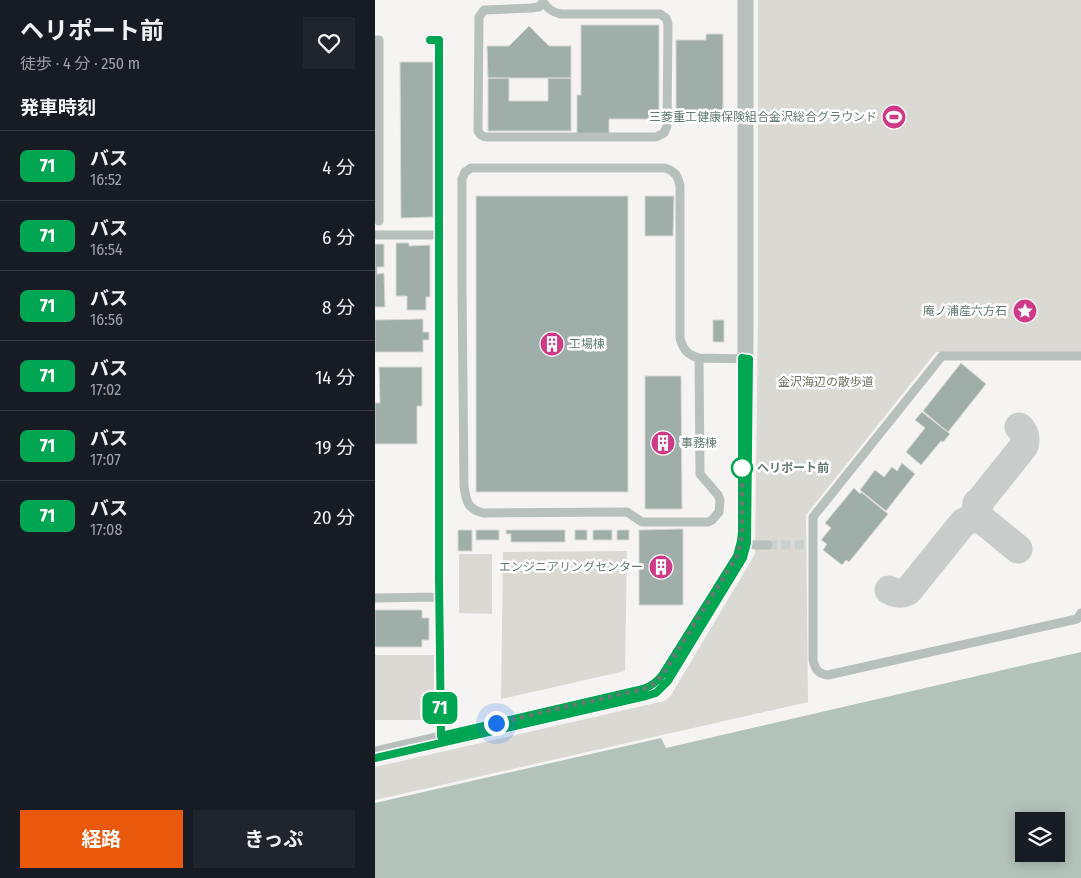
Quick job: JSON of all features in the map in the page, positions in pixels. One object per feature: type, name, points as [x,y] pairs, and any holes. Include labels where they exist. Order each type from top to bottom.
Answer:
[{"type":"street","points":[[742,0],[746,359]]},
{"type":"street","points":[[375,758],[651,686],[658,681],[669,666],[744,542],[749,0]]},
{"type":"street","points":[[543,1],[554,13],[561,14],[660,14],[666,18],[668,24],[667,126],[664,133],[657,137],[487,137],[479,134],[479,17],[484,10],[539,7],[543,1]]},
{"type":"street","points":[[375,40],[379,40],[379,220]]},
{"type":"street","points":[[430,40],[439,40],[439,597],[442,739]]},
{"type":"street","points":[[699,358],[700,474],[720,500],[719,512],[713,520],[708,522],[642,522],[627,512],[483,513],[469,506],[464,486],[462,179],[465,172],[471,168],[665,168],[671,170],[676,174],[680,186],[682,346],[686,352],[699,358],[746,359]]},
{"type":"street","points":[[375,235],[439,235]]},
{"type":"street","points":[[1081,356],[942,356],[813,517],[809,546],[814,667],[822,675],[828,675],[1077,619],[1081,613]]},
{"type":"street","points":[[744,542],[754,545],[767,545]]},
{"type":"street","points":[[375,598],[439,597]]},
{"type":"street","points":[[375,751],[442,739]]},
{"type":"green space","name":"金沢海辺の散歩道","points":[[758,0],[1081,0],[1081,354],[936,352],[806,515],[808,702],[375,800],[375,767],[666,700],[671,695],[755,554],[758,314]]},
{"type":"green space","points":[[627,551],[625,671],[501,699],[503,552]]},
{"type":"green space","points":[[459,554],[492,554],[492,614],[459,613]]},
{"type":"green space","points":[[375,655],[434,655],[434,720],[375,720]]},
{"type":"shaded area","points":[[1081,652],[1081,878],[375,878],[375,803],[661,738],[666,748]]},
{"type":"building","points":[[581,25],[659,25],[659,119],[609,119],[609,134],[577,134],[577,95],[581,95]]},
{"type":"building","points":[[529,26],[549,46],[571,46],[571,78],[488,78],[487,46],[509,46]]},
{"type":"building","points":[[706,34],[723,34],[723,116],[676,116],[676,40],[706,40]]},
{"type":"building","points":[[400,62],[433,62],[433,217],[401,218]]},
{"type":"building","points":[[488,78],[509,78],[509,101],[548,101],[548,78],[571,78],[571,131],[488,131]]},
{"type":"building","name":"工場棟","points":[[476,196],[628,196],[628,492],[476,492]]},
{"type":"building","points":[[645,196],[674,196],[673,236],[645,236]]},
{"type":"building","points":[[396,243],[409,243],[409,246],[430,245],[430,297],[426,297],[426,310],[407,310],[407,296],[396,296]]},
{"type":"building","points":[[375,244],[384,244],[384,267],[377,267],[377,274],[384,273],[385,307],[375,307]]},
{"type":"building","points":[[423,319],[423,332],[429,332],[429,340],[423,340],[423,352],[375,352],[375,320]]},
{"type":"building","points":[[713,320],[724,320],[724,342],[713,342]]},
{"type":"building","points":[[961,363],[986,384],[948,432],[923,411]]},
{"type":"building","points":[[379,367],[422,367],[422,406],[417,406],[417,444],[375,444],[375,403],[380,403]]},
{"type":"building","name":"事務棟","points":[[645,376],[681,376],[682,509],[645,509]]},
{"type":"building","points":[[922,412],[950,434],[943,442],[941,441],[921,465],[906,452],[925,428],[915,420]]},
{"type":"building","points":[[902,463],[915,474],[886,511],[860,490],[875,470],[884,477],[892,467],[897,471]]},
{"type":"building","points":[[854,488],[888,514],[849,562],[846,560],[842,565],[823,550],[827,544],[821,540],[831,528],[825,523]]},
{"type":"building","name":"エンジニアリングセンター","points":[[683,529],[683,605],[639,605],[639,530]]},
{"type":"building","points":[[458,530],[472,530],[472,551],[458,551]]},
{"type":"building","points":[[476,530],[499,530],[499,540],[476,540]]},
{"type":"building","points":[[506,530],[565,530],[565,542],[511,542],[511,534],[506,534]]},
{"type":"building","points":[[575,530],[587,530],[587,540],[575,540]]},
{"type":"building","points":[[593,530],[612,530],[612,540],[593,540]]},
{"type":"building","points":[[617,530],[629,530],[629,540],[617,540]]},
{"type":"building","points":[[375,610],[422,610],[422,618],[429,618],[429,640],[422,640],[422,647],[375,647]]},
{"type":"taxiway","points":[[981,520],[978,509],[980,501],[1024,446],[1025,436],[1019,427]]},
{"type":"taxiway","points":[[977,503],[976,510],[979,517],[1018,549]]},
{"type":"taxiway","points":[[889,590],[899,593],[908,591],[963,523],[972,519],[981,520]]},
{"type":"tunnel","points":[[768,545],[804,545]]},
{"type":"bus line","name":"71","points":[[375,758],[656,693],[668,681],[743,558],[748,532],[749,359],[742,358],[742,531],[740,548],[737,556],[658,681],[643,689],[441,736],[439,578],[439,40],[430,40]]},
{"type":"place","name":"三菱重工健康保険組合金沢総合グラウンド","points":[[894,117]]},
{"type":"place","name":"庵ノ浦産六方石","points":[[1025,311]]},
{"type":"place","name":"工場棟","points":[[552,344]]},
{"type":"place","name":"事務棟","points":[[663,443]]},
{"type":"place","name":"ヘリポート前","points":[[742,468]]},
{"type":"place","name":"エンジニアリングセンター","points":[[661,567]]},
{"type":"route","points":[[496,723],[643,689],[658,681],[737,556],[742,531],[742,468]]}]
